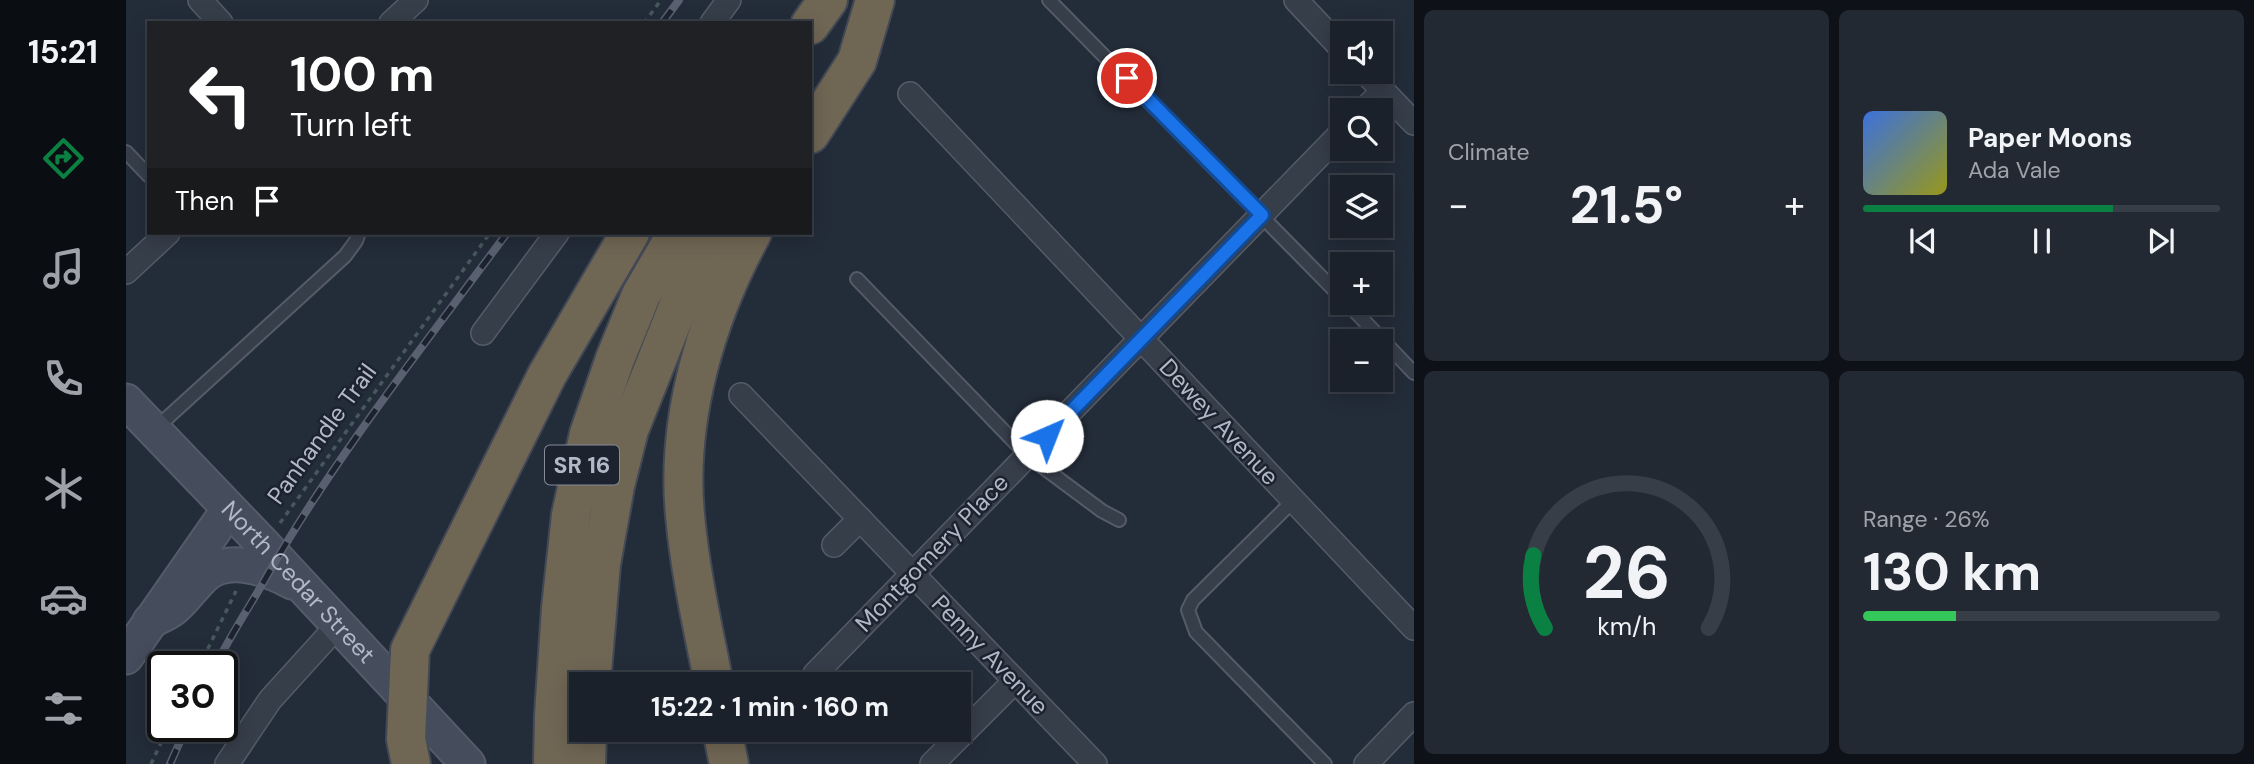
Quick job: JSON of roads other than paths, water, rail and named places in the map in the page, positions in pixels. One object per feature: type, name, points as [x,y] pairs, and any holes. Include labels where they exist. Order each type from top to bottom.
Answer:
[{"type":"highway","points":[[789,21],[804,0]]},
{"type":"highway","points":[[812,22],[828,0]]},
{"type":"highway","points":[[812,81],[869,0]]},
{"type":"highway","points":[[812,131],[857,61],[875,0]]},
{"type":"highway","points":[[411,764],[406,739],[410,650],[547,375],[629,235]]},
{"type":"highway","name":"SR 16","points":[[569,672],[561,608],[572,515],[589,434],[641,295],[676,235]]},
{"type":"highway","name":"SR 16","points":[[592,672],[601,564],[615,486],[629,430],[682,298],[713,235]]},
{"type":"highway","points":[[712,672],[692,572],[684,513],[684,460],[691,403],[702,357],[734,266],[751,235]]},
{"type":"highway","name":"SR 16","points":[[553,764],[573,742]]},
{"type":"highway","points":[[724,742],[729,764]]},
{"type":"main road","name":"North Cedar Street","points":[[126,401],[229,509],[257,556],[307,591],[468,764]]},
{"type":"main road","points":[[127,654],[229,509]]},
{"type":"main road","points":[[150,621],[173,609],[206,574],[257,556]]},
{"type":"street","points":[[200,0],[219,21]]},
{"type":"street","points":[[713,21],[729,0]]},
{"type":"street","points":[[1297,0],[1330,35]]},
{"type":"street","points":[[393,21],[413,1]]},
{"type":"street","points":[[1376,84],[1414,123]]},
{"type":"street","points":[[1376,98],[1383,91]]},
{"type":"street","name":"Dewey Avenue","points":[[910,94],[1414,628]]},
{"type":"street","name":"Montgomery Place","points":[[817,672],[1330,144]]},
{"type":"street","points":[[126,272],[165,235]]},
{"type":"street","points":[[483,333],[556,235]]},
{"type":"street","name":"Penny Avenue","points":[[741,395],[1095,764]]},
{"type":"street","points":[[834,545],[860,519]]},
{"type":"street","points":[[231,762],[270,700],[338,625]]},
{"type":"street","points":[[932,764],[1016,681]]},
{"type":"street","points":[[1366,764],[1414,714]]},
{"type":"lane","points":[[1049,0],[1330,286]]},
{"type":"lane","points":[[126,152],[147,174]]},
{"type":"lane","points":[[154,430],[345,256],[358,235]]},
{"type":"lane","points":[[857,279],[1028,456],[1102,511],[1119,520]]},
{"type":"lane","points":[[1358,315],[1414,373]]},
{"type":"lane","points":[[1294,500],[1193,600],[1188,610],[1196,632],[1325,764]]},
{"type":"railway","points":[[663,21],[679,0]]},
{"type":"railway","points":[[223,651],[295,529],[352,443],[506,235]]},
{"type":"railway","points":[[170,764],[180,742]]}]
